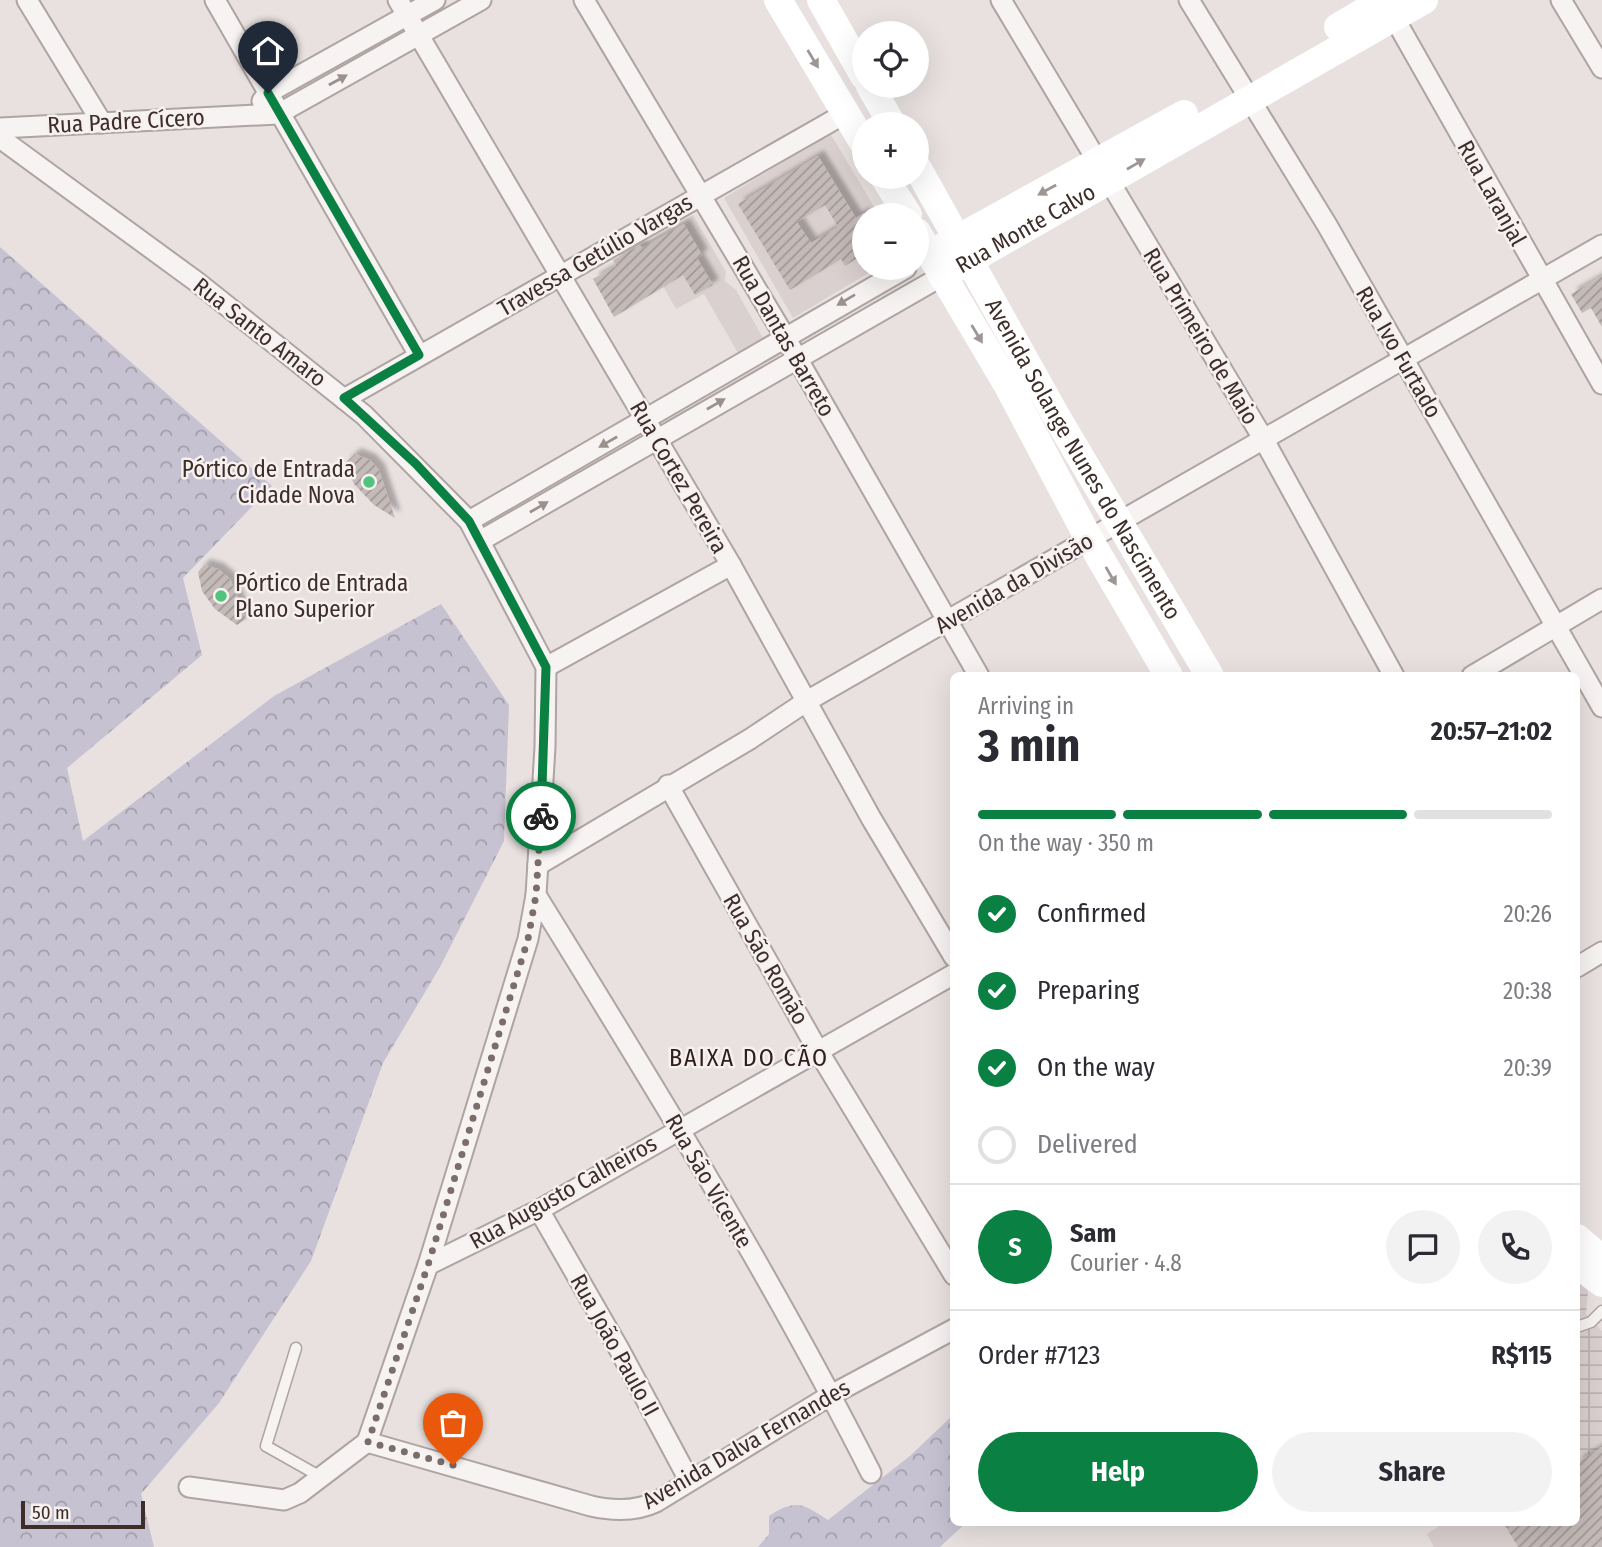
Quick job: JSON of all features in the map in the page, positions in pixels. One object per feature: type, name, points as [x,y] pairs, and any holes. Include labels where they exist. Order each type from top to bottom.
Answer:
[{"type":"main road","points":[[778,0],[852,123]]},
{"type":"main road","points":[[821,0],[852,55]]},
{"type":"main road","name":"Rua Monte Calvo","points":[[929,257],[964,250],[1243,92],[1387,6],[1424,0]]},
{"type":"main road","name":"Avenida Solange Nunes do Nascimento","points":[[929,188],[1048,401],[1208,672]]},
{"type":"main road","name":"Avenida Solange Nunes do Nascimento","points":[[929,268],[1008,386],[1089,539],[1167,672]]},
{"type":"main road","points":[[1588,1253],[1602,1283]]},
{"type":"street","points":[[27,0],[102,123]]},
{"type":"street","points":[[215,0],[278,114],[419,355]]},
{"type":"street","points":[[252,113],[268,93],[403,8],[435,0]]},
{"type":"street","points":[[278,114],[481,0]]},
{"type":"street","name":"Rua Dantas Barreto","points":[[584,0],[785,337],[977,672]]},
{"type":"street","name":"Rua Primeiro de Maio","points":[[1001,0],[1264,440],[1392,672]]},
{"type":"street","name":"Rua Ivo Furtado","points":[[1189,0],[1327,225],[1602,707]]},
{"type":"street","points":[[1561,0],[1602,68]]},
{"type":"street","name":"Rua Laranjal","points":[[1387,6],[1602,384]]},
{"type":"street","name":"Rua Cortez Pereira","points":[[403,8],[731,565],[950,950]]},
{"type":"street","name":"Rua Padre Cícero","points":[[0,128],[252,113],[278,114]]},
{"type":"street","name":"Travessa Getúlio Vargas","points":[[344,398],[846,113]]},
{"type":"street","name":"Rua Santo Amaro","points":[[0,138],[197,282],[344,398],[407,456],[469,521],[546,667],[545,747],[538,865],[528,939],[428,1265],[368,1442]]},
{"type":"street","name":"Avenida da Divisão","points":[[538,865],[668,785],[750,739],[807,701],[1602,245]]},
{"type":"street","name":"Rua Monte Calvo","points":[[469,521],[884,280]]},
{"type":"street","name":"Rua Monte Calvo","points":[[480,541],[796,358],[894,280]]},
{"type":"street","points":[[546,667],[731,565]]},
{"type":"street","points":[[1479,672],[1602,599]]},
{"type":"street","name":"Rua São Romão","points":[[668,785],[817,1049],[950,1268]]},
{"type":"street","name":"Rua São Vicente","points":[[536,895],[679,1129],[831,1395],[871,1473]]},
{"type":"street","points":[[1580,965],[1602,952]]},
{"type":"street","name":"Rua Augusto Calheiros","points":[[428,1265],[539,1210],[817,1049],[950,976]]},
{"type":"street","name":"Rua João Paulo II","points":[[539,1210],[620,1349],[689,1480]]},
{"type":"street","name":"Avenida Dalva Fernandes","points":[[368,1442],[606,1509],[647,1506],[831,1395],[950,1331]]},
{"type":"street","points":[[189,1487],[284,1500],[300,1493],[368,1442]]},
{"type":"lane","points":[[1580,1326],[1591,1322],[1602,1311]]},
{"type":"lane","points":[[296,1348],[266,1446],[322,1477]]},
{"type":"shaded area","points":[[830,133],[852,170],[852,189],[863,189],[872,203],[852,203],[852,280],[857,280],[793,318],[724,198]]},
{"type":"shaded area","points":[[693,215],[726,272],[725,281],[736,290],[763,338],[738,353],[704,294],[676,309],[640,245]]},
{"type":"shaded area","points":[[1580,1283],[1588,1291],[1586,1314],[1602,1331],[1602,1547],[1518,1547],[1505,1526],[1580,1526]]},
{"type":"shaded area","points":[[1439,1526],[1505,1526],[1518,1547],[1434,1547],[1427,1534]]},
{"type":"green space","points":[[0,247],[272,486],[183,578],[202,655],[67,768],[83,841],[274,696],[441,604],[509,705],[504,841],[440,967],[383,1063],[311,1261],[219,1403],[141,1494],[154,1547],[0,1547]]},
{"type":"green space","points":[[950,1418],[950,1526],[963,1526],[940,1547],[758,1547],[769,1534],[769,1516],[778,1510],[799,1505],[828,1520],[910,1456]]},
{"type":"building","points":[[818,156],[852,211],[852,262],[845,266],[841,259],[790,290],[738,204]],"holes":[[[825,205],[838,227],[811,243],[797,222]]]},
{"type":"building","points":[[684,224],[702,255],[697,258],[713,285],[695,295],[683,275],[614,317],[593,279],[616,266],[613,260],[640,245],[642,248]]},
{"type":"building","points":[[1602,276],[1602,327],[1591,308],[1582,313],[1571,294]]},
{"type":"building","name":"Pórtico de Entrada Cidade Nova","points":[[355,454],[370,460],[379,470],[395,518],[374,505],[354,484],[345,463]]},
{"type":"building","name":"Pórtico de Entrada Plano Superior","points":[[204,565],[218,569],[230,579],[246,619],[237,625],[215,609],[202,591],[198,572]]},
{"type":"building","points":[[1602,1447],[1602,1547],[1518,1547],[1505,1526],[1580,1526],[1580,1460]]},
{"type":"way so far","points":[[453,1465],[368,1442],[428,1265],[528,939],[536,895],[541,816]]},
{"type":"place","name":"Pórtico de Entrada Cidade Nova","points":[[369,482]]},
{"type":"place","name":"Pórtico de Entrada Plano Superior","points":[[221,596]]},
{"type":"district","name":"BAIXA DO CÃO","points":[[749,1058]]},
{"type":"route","points":[[268,93],[419,355],[344,398],[416,464],[469,521],[546,667],[541,816]]}]
